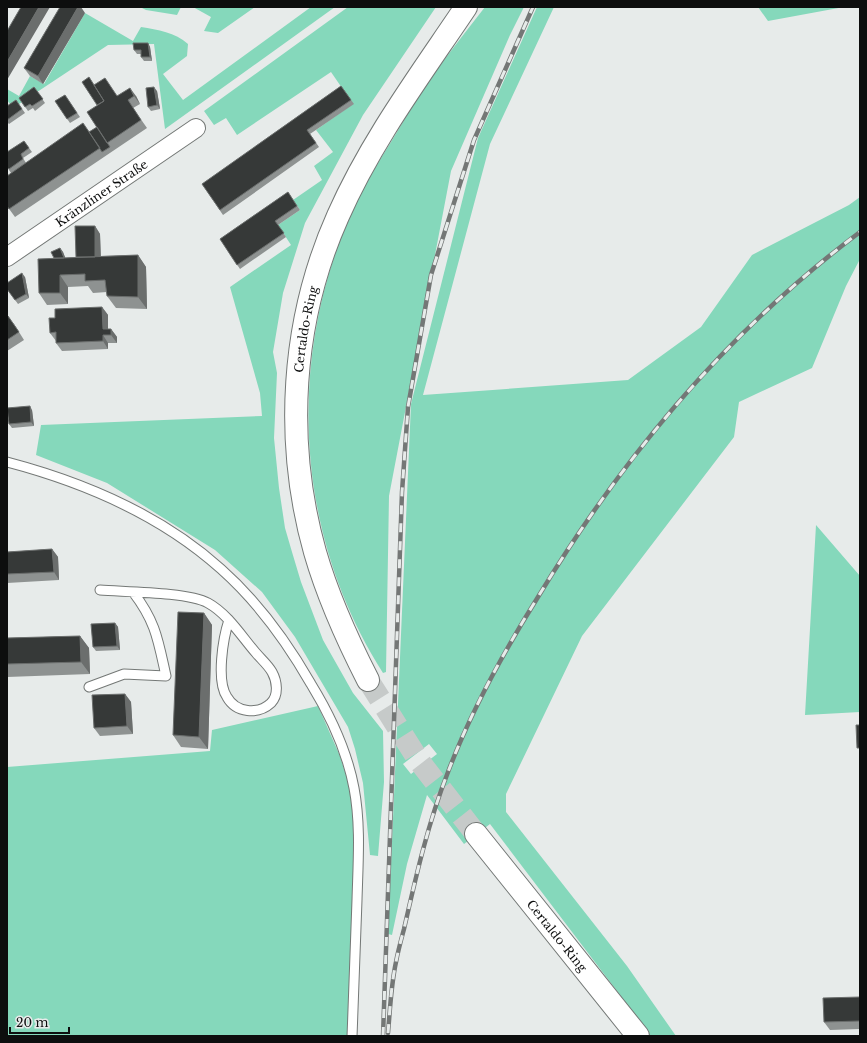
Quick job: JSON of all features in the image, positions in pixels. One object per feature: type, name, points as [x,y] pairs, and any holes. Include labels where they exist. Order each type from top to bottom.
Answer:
[{"type":"main road","name":"Certaldo-Ring","points":[[368,680],[341,626],[315,553],[306,514],[296,440],[296,409],[301,349],[313,285],[338,216],[383,132],[466,7]]},
{"type":"main road","name":"Certaldo-Ring","points":[[476,834],[638,1036]]},
{"type":"street","name":"Kränzliner Straße","points":[[7,257],[196,128]]},
{"type":"lane","points":[[7,462],[77,484],[124,505],[176,535],[221,568],[254,602],[301,665],[332,721],[354,787],[358,828],[352,1036]]},
{"type":"lane","points":[[100,590],[182,596],[208,603],[229,620],[272,672],[276,683],[276,693],[273,701],[266,708],[256,711],[242,709],[233,705],[224,694],[222,678],[224,635],[229,620]]},
{"type":"lane","points":[[89,687],[124,674],[166,676],[154,625],[146,608],[133,592]]},
{"type":"green space","points":[[140,7],[181,7],[177,15],[146,10]]},
{"type":"green space","points":[[193,7],[255,7],[218,33],[204,31],[211,17]]},
{"type":"green space","points":[[311,7],[335,7],[165,129],[154,44],[108,45],[13,108],[7,100],[7,89],[19,96],[30,76],[44,84],[85,13],[133,41],[141,27],[172,34],[188,44],[187,56],[163,74],[183,100]]},
{"type":"green space","points":[[348,7],[436,7],[363,115],[305,223],[283,293],[273,352],[277,373],[274,438],[285,528],[301,582],[323,640],[353,693],[383,731],[384,782],[378,856],[370,855],[363,783],[348,727],[295,637],[262,592],[215,550],[107,483],[36,455],[41,425],[262,416],[260,393],[230,287],[291,245],[278,225],[300,210],[293,200],[322,180],[314,166],[333,152],[316,130],[353,104],[331,72],[237,135],[226,118],[214,125],[204,111]]},
{"type":"green space","points":[[485,7],[524,7],[510,35],[451,171],[389,496],[386,672],[383,673],[354,621],[333,566],[318,510],[310,452],[309,394],[315,336],[328,278],[347,222],[362,191],[422,90]]},
{"type":"green space","points":[[537,7],[554,7],[490,144],[423,395],[628,380],[701,327],[752,255],[849,205],[860,197],[860,259],[846,286],[812,368],[739,402],[734,437],[582,636],[506,794],[506,812],[627,966],[676,1036],[649,1036],[626,1003],[490,824],[464,844],[427,795],[407,864],[392,935],[388,934],[411,404],[478,138]],"holes":[[[429,744],[437,754],[411,774],[403,764]]]},
{"type":"green space","points":[[758,7],[844,7],[768,21]]},
{"type":"green space","points":[[816,525],[860,576],[860,712],[805,715]]},
{"type":"green space","points":[[318,706],[340,756],[350,788],[355,828],[348,1036],[7,1036],[7,767],[210,751],[212,730]]},
{"type":"building","points":[[21,7],[39,7],[7,62],[7,31]]},
{"type":"building","points":[[60,7],[78,7],[38,76],[24,68]]},
{"type":"building","points":[[133,43],[148,43],[150,57],[141,57],[141,50],[134,50]]},
{"type":"building","points":[[89,77],[104,101],[97,105],[82,82]]},
{"type":"building","points":[[105,78],[117,96],[130,88],[134,96],[128,100],[141,120],[107,143],[87,112],[104,101],[94,85]]},
{"type":"building","points":[[341,86],[351,100],[307,130],[316,143],[220,210],[202,184]]},
{"type":"building","points":[[34,87],[43,99],[32,106],[30,104],[25,107],[19,98]]},
{"type":"building","points":[[154,87],[157,105],[148,107],[146,88]]},
{"type":"building","points":[[65,95],[77,113],[67,119],[55,101]]},
{"type":"building","points":[[16,100],[22,109],[7,120],[7,106]]},
{"type":"building","points":[[83,123],[100,148],[9,209],[7,206],[7,176]]},
{"type":"building","points":[[97,127],[110,147],[102,152],[89,132]]},
{"type":"building","points":[[24,141],[29,148],[21,154],[23,159],[9,169],[7,167],[7,152]]},
{"type":"building","points":[[288,192],[297,206],[275,221],[284,233],[237,265],[220,239]]},
{"type":"building","points":[[75,226],[95,226],[95,257],[76,257]]},
{"type":"building","points":[[60,248],[64,258],[54,258],[51,252]]},
{"type":"building","points":[[138,255],[138,297],[107,296],[105,280],[85,281],[85,274],[60,275],[60,293],[39,293],[38,259]]},
{"type":"building","points":[[22,273],[26,294],[15,300],[7,289],[7,283]]},
{"type":"building","points":[[102,307],[103,329],[111,329],[111,335],[103,335],[103,341],[56,343],[56,332],[50,333],[49,318],[55,318],[55,309]]},
{"type":"building","points":[[8,316],[19,332],[7,340],[7,317]]},
{"type":"building","points":[[30,406],[31,422],[9,424],[7,408]]},
{"type":"building","points":[[52,549],[54,572],[7,574],[7,552]]},
{"type":"building","points":[[178,612],[204,613],[199,737],[173,735]]},
{"type":"building","points":[[115,623],[117,646],[93,647],[91,624]]},
{"type":"building","points":[[80,636],[81,662],[7,664],[7,638]]},
{"type":"building","points":[[125,694],[127,726],[94,728],[92,695]]},
{"type":"building","points":[[856,725],[860,725],[860,748],[857,748]]},
{"type":"building","points":[[860,997],[860,1021],[824,1022],[823,998]]},
{"type":"tunnel","points":[[368,680],[419,761],[476,834]]},
{"type":"railway","points":[[383,1036],[402,492],[408,407],[431,275],[474,140],[533,7]]},
{"type":"railway","points":[[388,1033],[394,971],[428,830],[457,749],[477,705],[512,639],[571,545],[605,495],[642,446],[681,399],[766,311],[812,270],[860,232]]}]
